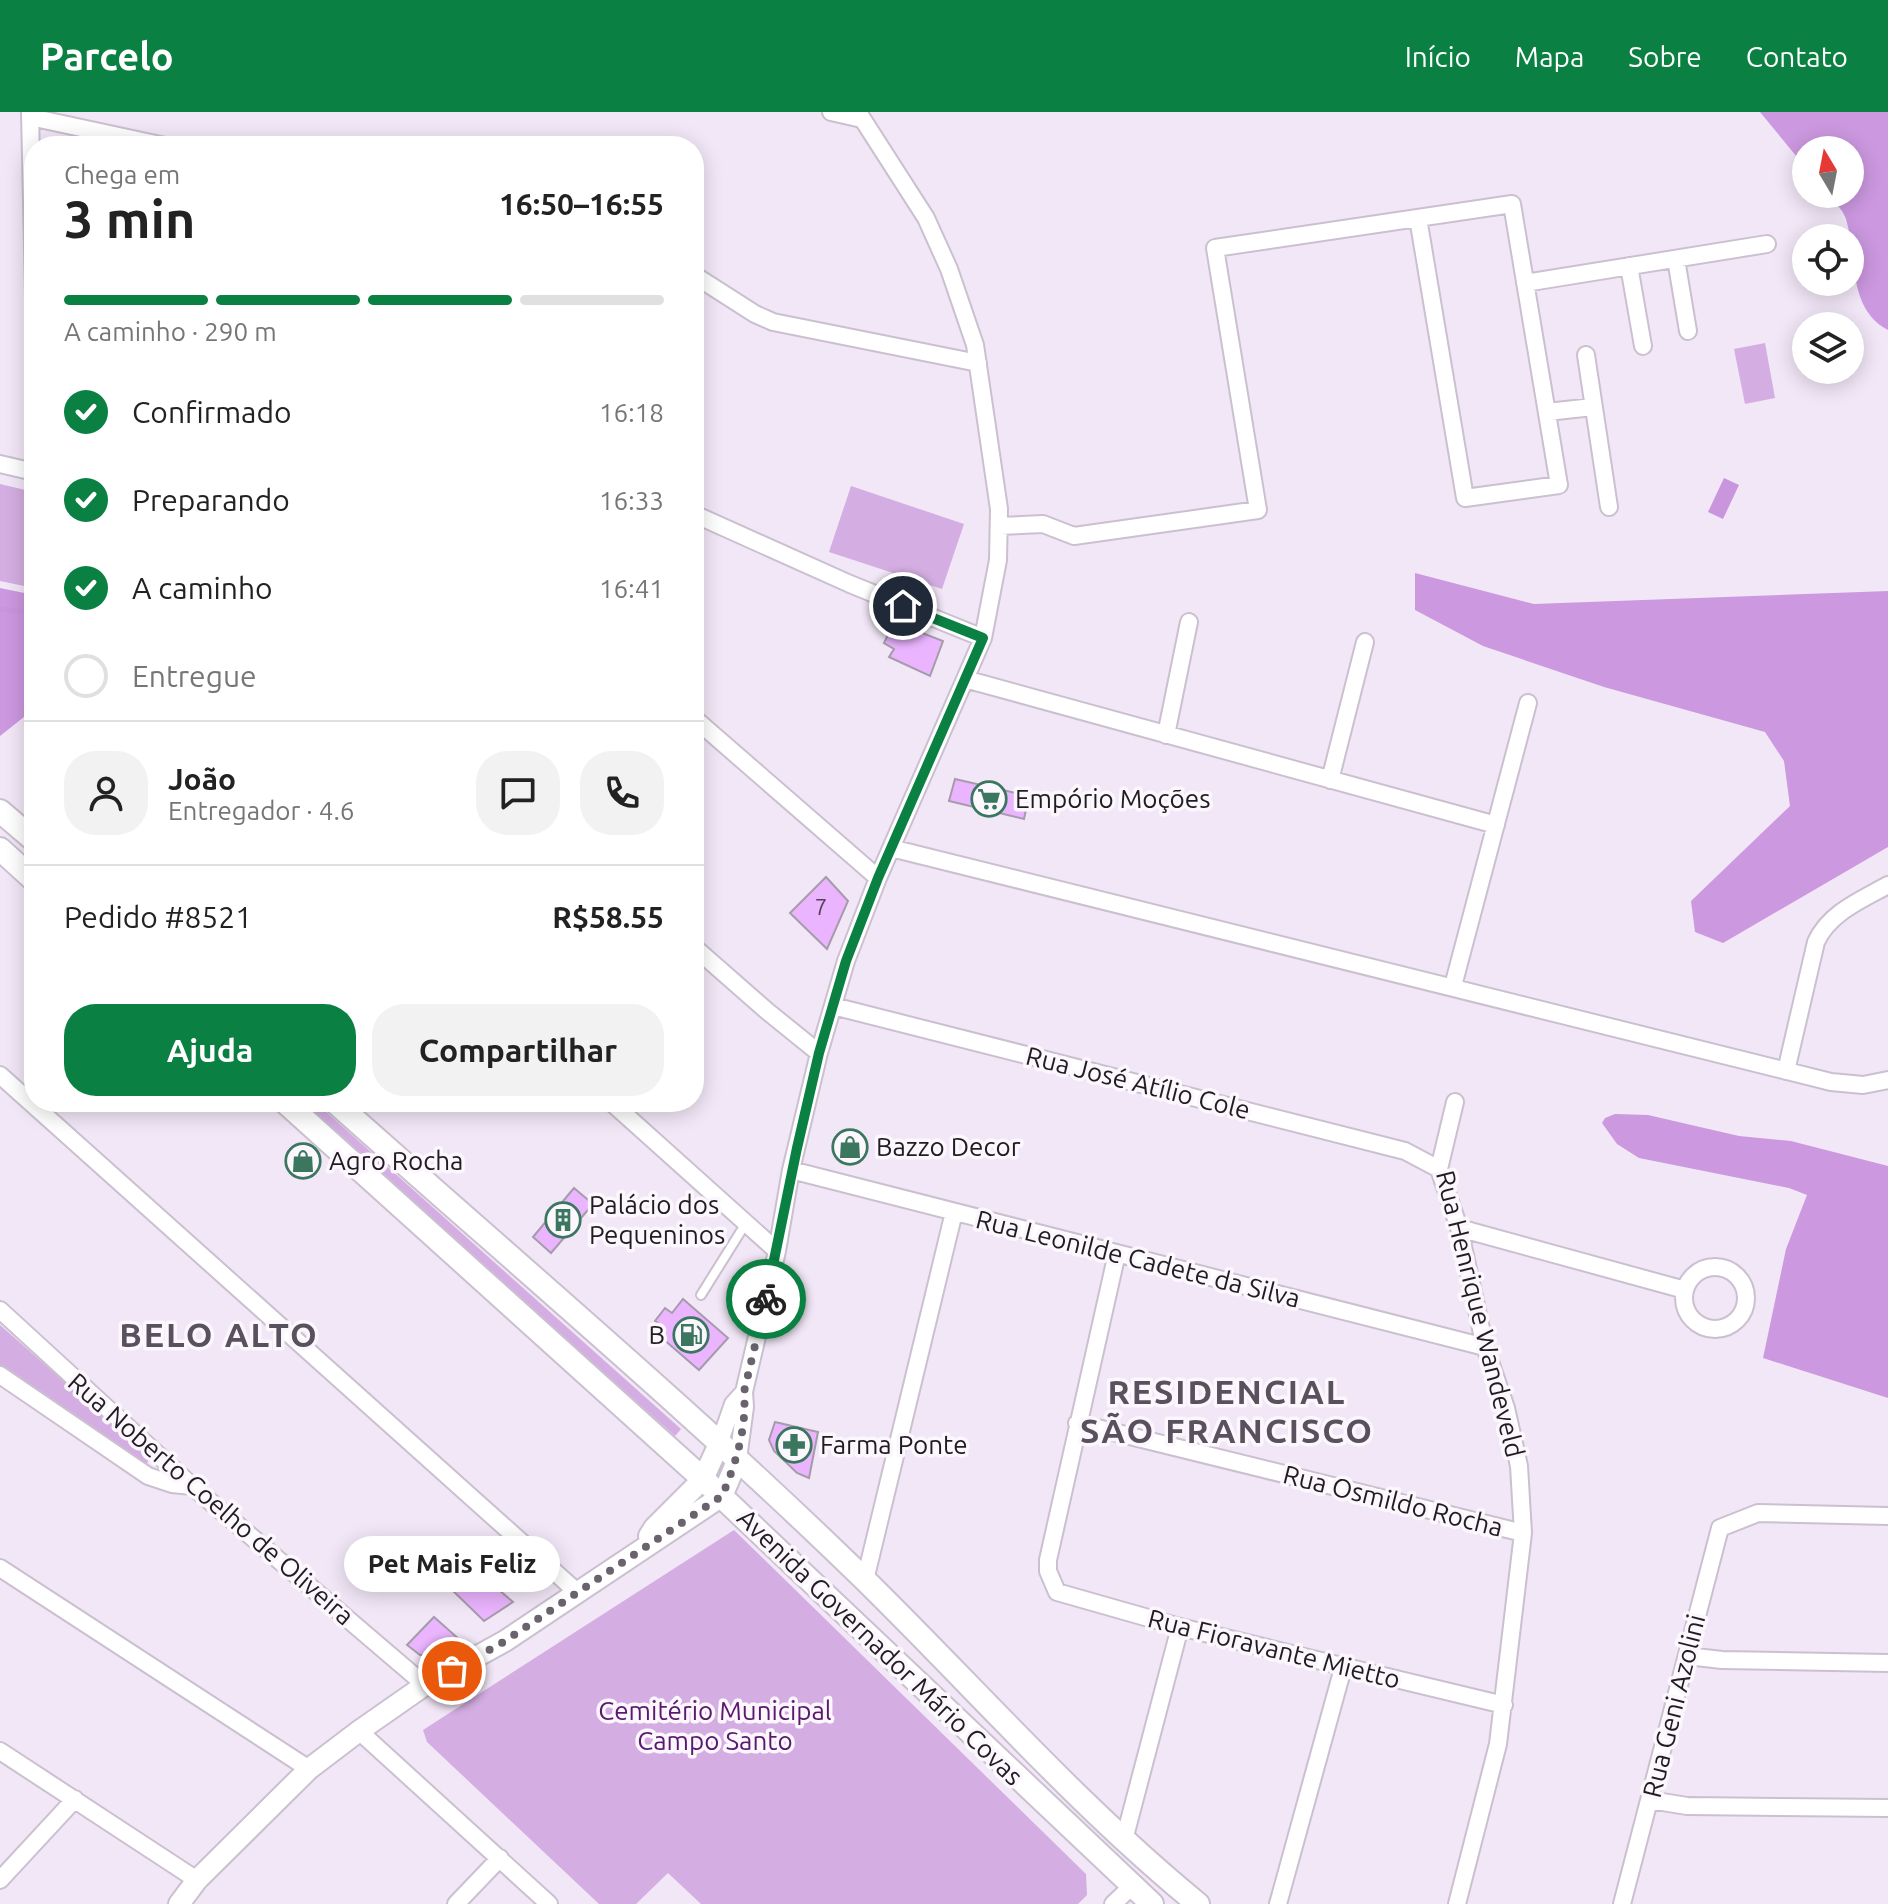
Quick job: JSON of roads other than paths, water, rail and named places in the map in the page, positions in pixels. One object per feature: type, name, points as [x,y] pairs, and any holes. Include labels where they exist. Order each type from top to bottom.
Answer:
[{"type":"main road","points":[[0,811],[24,831]]},
{"type":"main road","points":[[0,849],[24,871]]},
{"type":"main road","name":"Avenida Governador Mário Covas","points":[[296,1112],[722,1496],[1152,1904]]},
{"type":"main road","name":"Avenida Governador Mário Covas","points":[[346,1112],[738,1459],[865,1580],[1124,1840],[1198,1904]]},
{"type":"street","points":[[179,1904],[197,1880],[309,1769],[425,1685],[505,1641],[722,1496],[738,1459],[744,1392],[819,1053],[846,961],[878,878],[983,638],[998,560],[994,460],[975,345],[949,269],[926,218],[860,115],[831,112]]},
{"type":"street","points":[[30,136],[30,115],[121,136]]},
{"type":"street","points":[[999,526],[1043,524],[1074,536],[1258,510],[1215,248],[1512,204],[1559,485],[1465,498],[1418,218]]},
{"type":"street","points":[[1525,283],[1767,244]]},
{"type":"street","points":[[1676,259],[1688,331]]},
{"type":"street","points":[[1629,266],[1643,346]]},
{"type":"street","points":[[704,281],[773,322],[978,363]]},
{"type":"street","points":[[1586,355],[1609,507]]},
{"type":"street","points":[[1547,412],[1593,407]]},
{"type":"street","points":[[0,464],[24,470]]},
{"type":"street","points":[[704,518],[850,584],[983,638]]},
{"type":"street","points":[[1166,735],[1189,622]]},
{"type":"street","points":[[1330,780],[1365,642]]},
{"type":"street","points":[[965,679],[1496,825]]},
{"type":"street","points":[[1453,986],[1528,703]]},
{"type":"street","points":[[704,727],[878,878]]},
{"type":"street","points":[[891,848],[1786,1071],[1847,1085],[1888,1080]]},
{"type":"street","points":[[1786,1071],[1816,942],[1822,928],[1837,914],[1888,885]]},
{"type":"street","points":[[704,956],[819,1053]]},
{"type":"street","name":"Rua José Atílio Cole","points":[[833,1006],[1405,1151],[1439,1169]]},
{"type":"street","points":[[0,1075],[24,1096]]},
{"type":"street","name":"Rua Henrique Wandeveld","points":[[1455,1102],[1439,1169],[1459,1228],[1485,1347],[1506,1408],[1519,1466],[1523,1533],[1498,1744],[1457,1904]]},
{"type":"street","points":[[41,1112],[576,1591]]},
{"type":"street","points":[[622,1112],[777,1251]]},
{"type":"street","name":"Rua Leonilde Cadete da Silva","points":[[791,1170],[1485,1347]]},
{"type":"street","points":[[865,1580],[954,1212]]},
{"type":"street","points":[[1459,1228],[1685,1290]]},
{"type":"street","points":[[1077,1423],[1117,1253]]},
{"type":"street","name":"Rua Noberto Coelho de Oliveira","points":[[0,1310],[192,1486],[425,1685]]},
{"type":"street","points":[[0,1375],[148,1476],[172,1484],[192,1486]]},
{"type":"street","points":[[644,1547],[654,1528],[703,1479],[733,1404],[744,1392]]},
{"type":"street","name":"Rua Osmildo Rocha","points":[[1077,1423],[1523,1533]]},
{"type":"street","name":"Rua Fioravante Mietto","points":[[1077,1423],[1048,1560],[1051,1582],[1057,1592],[1180,1627],[1504,1705]]},
{"type":"street","name":"Rua Geni Azolini","points":[[1622,1904],[1720,1528],[1758,1513],[1888,1516]]},
{"type":"street","points":[[0,1568],[309,1769]]},
{"type":"street","points":[[1124,1840],[1180,1627]]},
{"type":"street","points":[[1687,1656],[1722,1660],[1888,1663]]},
{"type":"street","points":[[1278,1904],[1343,1668]]},
{"type":"street","points":[[359,1731],[549,1904]]},
{"type":"street","points":[[0,1751],[197,1880]]},
{"type":"street","points":[[0,1880],[75,1799]]},
{"type":"street","points":[[1650,1800],[1687,1806],[1888,1808]]},
{"type":"street","points":[[456,1904],[500,1858]]},
{"type":"street","points":[[1113,1904],[1131,1887]]},
{"type":"lane","points":[[701,1295],[746,1223]]},
{"type":"waterway","points":[[0,609],[24,612]]},
{"type":"place","name":"Empório Moções","points":[[989,799]]},
{"type":"place","name":"Bazzo Decor","points":[[850,1147]]},
{"type":"place","name":"Agro Rocha","points":[[303,1161]]},
{"type":"place","name":"Palácio dos Pequeninos","points":[[563,1220]]},
{"type":"place","name":"B","points":[[691,1335]]},
{"type":"place","name":"Farma Ponte","points":[[794,1445]]},
{"type":"place","name":"Pet Mais Feliz","points":[[452,1671]]},
{"type":"district","name":"BELO ALTO","points":[[219,1335]]},
{"type":"district","name":"RESIDENCIAL SÃO FRANCISCO","points":[[1227,1412]]},
{"type":"park label","name":"Cemitério Municipal Campo Santo","points":[[715,1726]]}]
